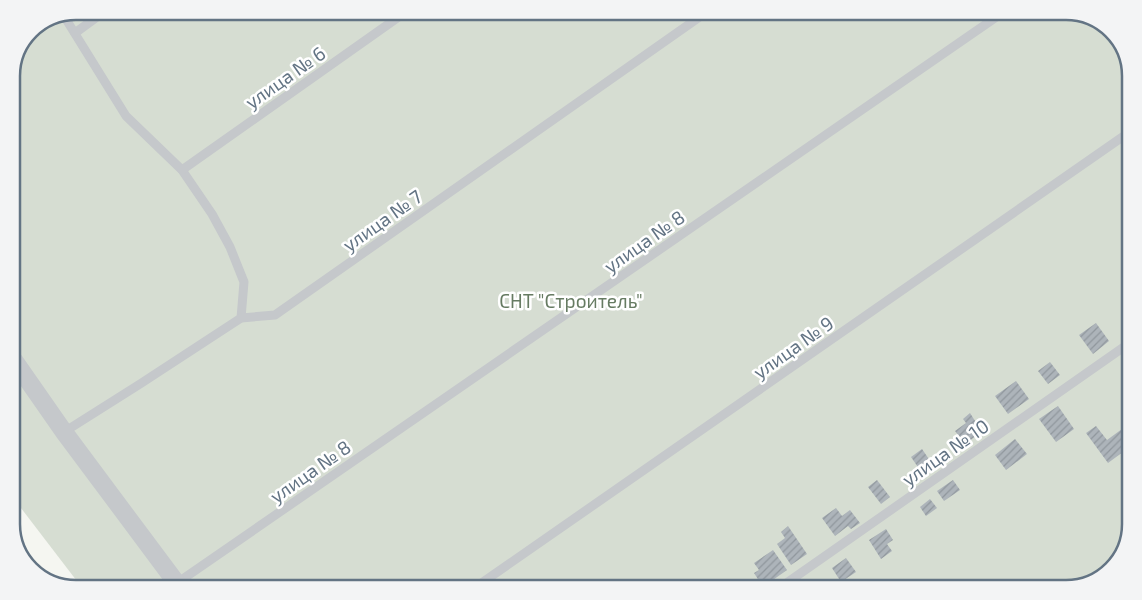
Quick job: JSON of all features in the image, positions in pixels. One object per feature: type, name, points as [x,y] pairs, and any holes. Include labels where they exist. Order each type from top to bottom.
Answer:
[{"type":"street","points":[[20,369],[64,432],[175,580]]},
{"type":"lane","points":[[75,33],[93,20]]},
{"type":"lane","name":"улица № 6","points":[[182,170],[394,20]]},
{"type":"lane","name":"улица № 7","points":[[64,432],[241,318],[275,315],[695,20]]},
{"type":"lane","name":"улица № 8","points":[[188,580],[992,20]]},
{"type":"lane","points":[[67,21],[126,116],[182,170],[212,214],[230,247],[244,282],[241,318]]},
{"type":"lane","name":"улица № 9","points":[[487,580],[1122,137]]},
{"type":"lane","name":"улица № 10","points":[[791,580],[1122,348]]},
{"type":"green space","name":"СНТ \"Строитель\"","points":[[76,20],[1066,20],[1084,23],[1097,29],[1113,45],[1119,58],[1122,72],[1122,524],[1119,542],[1113,555],[1097,571],[1073,580],[76,580],[20,507],[20,72],[24,55],[29,45],[45,29],[65,21]]},
{"type":"building","points":[[1096,323],[1109,341],[1093,354],[1079,335]]},
{"type":"building","points":[[1050,362],[1060,375],[1048,384],[1038,371]]},
{"type":"building","points":[[1016,381],[1029,399],[1008,414],[995,396]]},
{"type":"building","points":[[1058,406],[1074,429],[1056,442],[1039,419]]},
{"type":"building","points":[[970,413],[977,424],[970,429],[976,436],[965,444],[955,431],[966,423],[963,419]]},
{"type":"building","points":[[1096,426],[1107,440],[1122,429],[1122,453],[1108,463],[1086,433]]},
{"type":"building","points":[[1015,439],[1027,454],[1006,470],[995,455]]},
{"type":"building","points":[[922,449],[933,465],[922,473],[911,457]]},
{"type":"building","points":[[877,480],[890,497],[881,504],[868,487]]},
{"type":"building","points":[[953,480],[960,490],[944,501],[937,491]]},
{"type":"building","points":[[930,499],[937,508],[926,516],[920,507]]},
{"type":"building","points":[[836,508],[842,516],[850,510],[860,523],[851,529],[848,526],[835,536],[822,518]]},
{"type":"building","points":[[788,526],[807,554],[791,565],[777,544],[785,538],[781,532]]},
{"type":"building","points":[[886,529],[893,540],[887,544],[892,551],[881,559],[869,540]]},
{"type":"building","points":[[773,550],[787,570],[773,580],[758,580],[754,573],[759,570],[754,563]]},
{"type":"building","points":[[846,558],[856,572],[844,580],[840,580],[832,568]]}]
